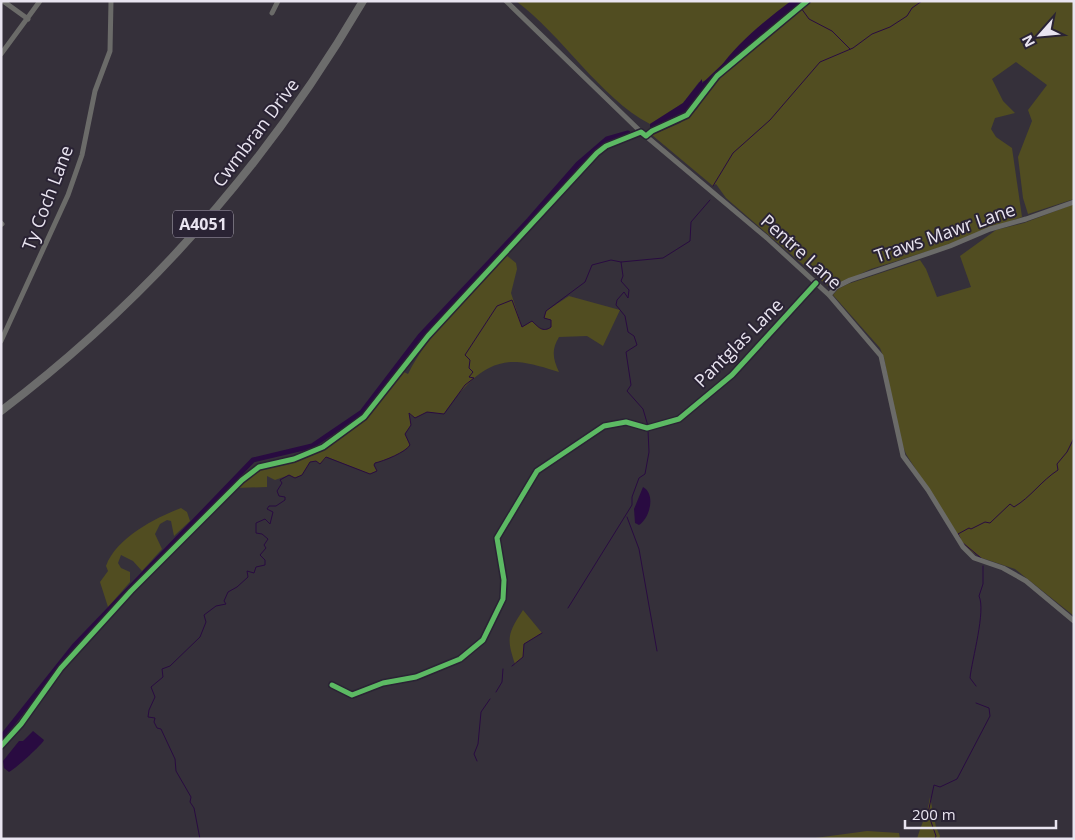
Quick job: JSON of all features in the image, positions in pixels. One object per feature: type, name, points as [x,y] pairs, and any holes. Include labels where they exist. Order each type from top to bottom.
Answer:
[{"type":"main road","name":"Cwmbran Drive","points":[[1,411],[103,326],[158,273],[207,220],[240,182],[300,102],[363,1]]},
{"type":"street","points":[[3,1],[28,19]]},
{"type":"street","points":[[1,54],[40,1]]},
{"type":"street","name":"Ty Coch Lane","points":[[1,341],[68,195],[82,155],[95,91],[110,51],[111,1]]},
{"type":"street","points":[[272,13],[278,1]]},
{"type":"street","name":"Pentre Lane","points":[[506,1],[641,132],[767,238],[829,295],[881,356],[903,456],[928,490],[963,547],[974,558],[1003,568],[1026,581],[1074,621]]},
{"type":"street","name":"Traws Mawr Lane","points":[[829,295],[836,287],[850,280],[950,246],[990,229],[1074,202]]},
{"type":"street","name":"Pantglas Lane","points":[[332,685],[352,695],[383,683],[416,677],[460,659],[483,640],[503,599],[504,580],[497,538],[537,471],[604,426],[626,422],[647,428],[679,419],[732,375],[816,283]]},
{"type":"shaded area","points":[[516,1],[791,1],[763,23],[708,80],[699,82],[683,103],[650,124],[614,99],[533,15]]},
{"type":"shaded area","points":[[791,1],[804,1],[754,44],[719,69],[743,41]]},
{"type":"shaded area","points":[[812,1],[1074,1],[1074,199],[1028,214],[1023,198],[1018,157],[1032,121],[1028,110],[1047,85],[1016,62],[992,79],[1003,101],[1015,113],[995,118],[991,129],[996,137],[1012,148],[1022,217],[938,248],[871,269],[830,288],[726,198],[716,184],[713,186],[652,135],[680,123],[697,109],[714,80]]},
{"type":"shaded area","points":[[702,79],[702,83],[708,80],[705,88],[685,113],[668,125],[650,127],[650,124],[683,103]]},
{"type":"shaded area","points":[[1074,204],[1074,616],[1015,569],[982,558],[963,543],[906,454],[900,439],[884,358],[880,348],[833,295],[838,289],[848,284],[920,260],[926,269],[937,297],[971,287],[960,256],[996,230],[1024,223]]},
{"type":"shaded area","points":[[506,255],[516,263],[517,269],[511,293],[522,327],[532,321],[541,328],[548,329],[551,327],[551,320],[544,318],[546,311],[569,296],[620,310],[603,346],[587,336],[559,337],[554,354],[559,372],[517,362],[494,366],[484,371],[466,386],[444,414],[427,412],[415,418],[409,414],[411,425],[405,434],[410,445],[400,453],[375,463],[377,471],[370,474],[327,457],[320,464],[316,461],[310,462],[302,475],[295,478],[289,475],[275,480],[267,476],[267,487],[236,488],[259,469],[317,452],[332,444],[358,424],[382,399],[402,371],[408,374],[417,358],[440,327]]},
{"type":"shaded area","points":[[643,487],[649,495],[650,506],[649,512],[639,525],[635,523],[634,509]]},
{"type":"shaded area","points":[[181,508],[187,512],[190,521],[174,536],[171,521],[167,520],[160,524],[155,534],[162,549],[142,571],[133,561],[121,555],[118,563],[121,568],[130,572],[130,582],[108,607],[100,582],[108,571],[106,566],[111,556],[127,538],[148,523]]},
{"type":"shaded area","points":[[523,610],[542,633],[524,644],[523,657],[515,664],[510,648],[510,636],[514,624]]},
{"type":"shaded area","points":[[33,731],[44,740],[28,757],[9,772],[4,768],[3,761],[19,741],[23,741]]},
{"type":"shaded area","points":[[930,797],[936,827],[940,836],[939,839],[917,839],[928,808]]},
{"type":"shaded area","points":[[867,831],[899,833],[900,839],[808,839]]},
{"type":"waterway","points":[[713,186],[733,153],[770,120],[820,62],[853,48],[872,34],[890,27],[907,16],[912,8],[922,1]]},
{"type":"waterway","points":[[801,8],[809,19],[832,31],[850,49]]},
{"type":"waterway","points":[[705,84],[724,66]]},
{"type":"waterway","points":[[1,738],[74,646],[253,460],[312,446],[362,412],[420,336],[529,220],[578,164],[607,139],[628,133]]},
{"type":"waterway","points":[[648,426],[643,409],[627,391],[631,385],[626,352],[637,345],[634,336],[628,332],[625,316],[616,305],[617,300],[624,292],[628,298],[629,290],[621,281],[623,276],[621,262],[663,258],[690,241],[691,222],[710,200]]},
{"type":"waterway","points":[[200,839],[194,808],[190,802],[191,797],[176,771],[175,759],[161,729],[157,728],[154,722],[155,718],[148,717],[155,697],[151,687],[163,677],[162,669],[170,666],[200,637],[206,622],[204,615],[216,606],[226,604],[224,601],[228,592],[248,577],[247,571],[254,573],[256,567],[265,565],[265,560],[260,555],[266,548],[264,545],[268,539],[262,534],[256,533],[256,523],[265,519],[270,524],[273,512],[267,509],[269,506],[276,506],[285,500],[285,497],[279,496],[277,491],[282,483],[280,480],[289,475],[295,478],[302,475],[310,462],[316,461],[320,464],[326,457],[370,474],[377,471],[375,463],[400,453],[410,445],[405,434],[411,425],[409,413],[415,418],[427,412],[444,414],[465,385],[474,378],[469,377],[473,372],[469,368],[470,360],[465,355],[497,306],[512,300],[522,327],[532,321],[541,328],[548,329],[551,327],[551,320],[544,318],[546,311],[585,282],[592,265],[611,260],[621,262]]},
{"type":"waterway","points":[[568,608],[632,505],[632,497],[639,478],[645,474],[649,452],[648,430]]},
{"type":"waterway","points":[[960,538],[958,534],[985,522],[990,523],[1010,504],[1014,507],[1026,499],[1058,470],[1057,464],[1067,452],[1074,438]]},
{"type":"waterway","points":[[627,517],[639,549],[657,651]]},
{"type":"waterway","points":[[963,543],[981,558]]},
{"type":"waterway","points":[[976,686],[970,678],[980,624],[981,603],[979,596],[983,584],[983,566]]},
{"type":"waterway","points":[[512,666],[523,657],[524,644],[542,633]]},
{"type":"waterway","points":[[496,692],[502,682],[503,669]]},
{"type":"waterway","points":[[477,761],[474,754],[478,744],[481,712],[490,699]]},
{"type":"waterway","points":[[935,839],[936,836],[928,813],[934,785],[940,787],[957,779],[990,716],[989,708],[976,703]]},
{"type":"cycle path","points":[[1,746],[21,724],[61,668],[131,591],[242,480],[259,467],[294,459],[323,447],[364,417],[428,336],[597,153],[606,146],[641,132],[646,136],[652,131],[687,115],[717,76],[807,1]]},
{"type":"cycle path","points":[[332,685],[352,695],[383,683],[416,677],[460,659],[483,640],[503,599],[504,580],[497,538],[537,471],[604,426],[626,422],[647,428],[679,419],[732,375],[816,283]]}]
